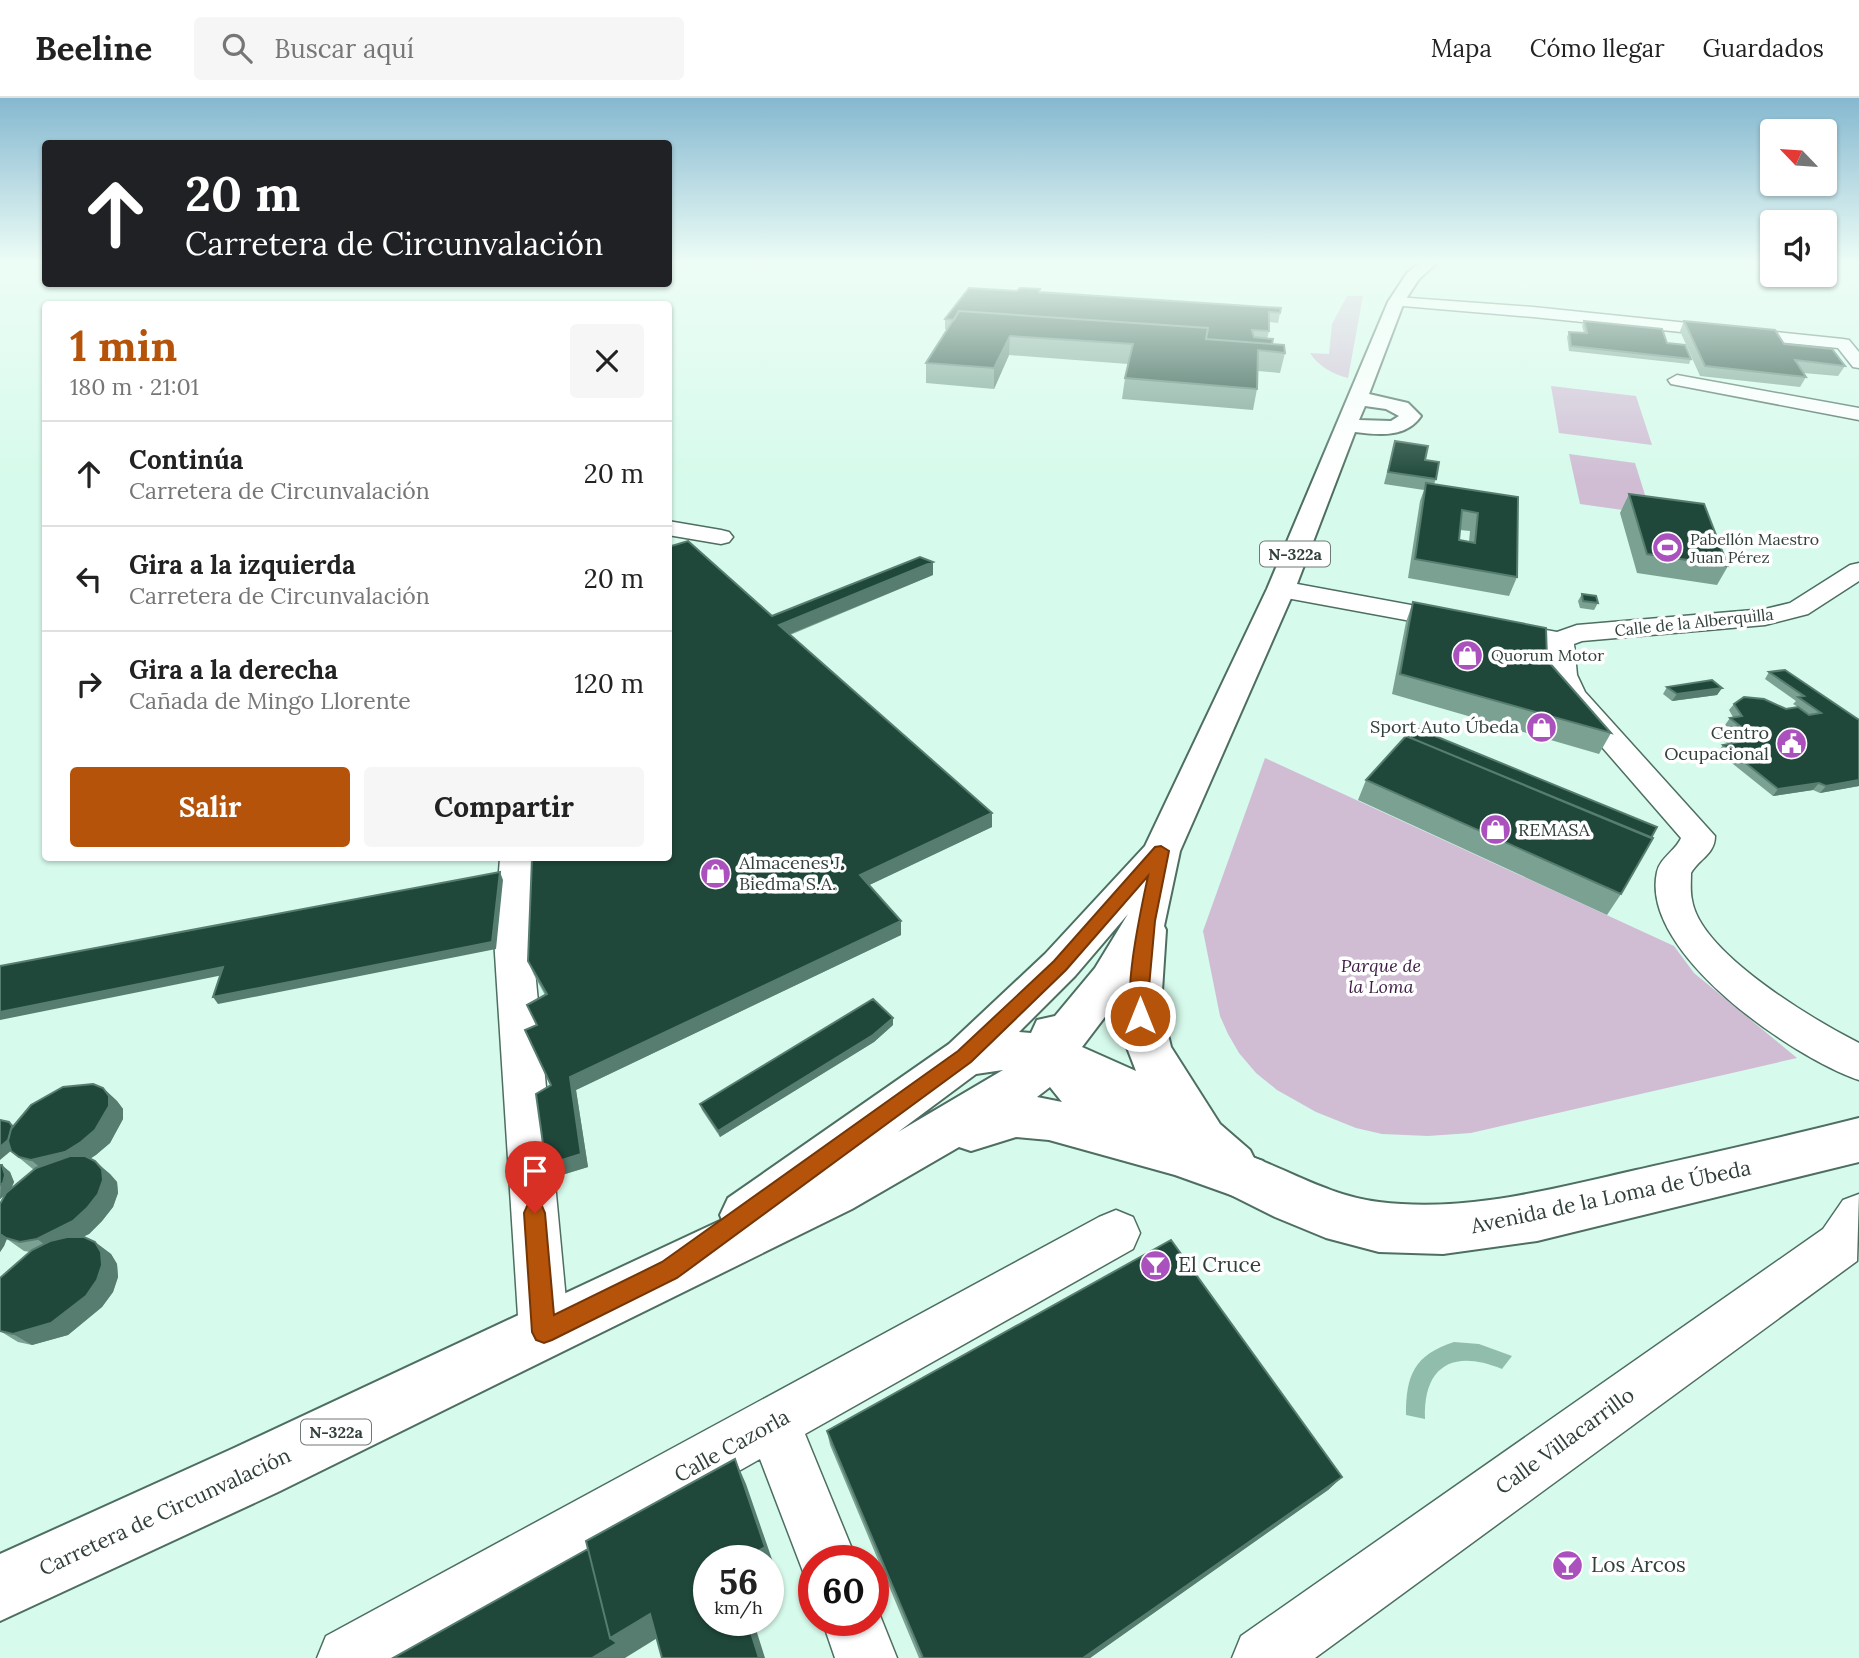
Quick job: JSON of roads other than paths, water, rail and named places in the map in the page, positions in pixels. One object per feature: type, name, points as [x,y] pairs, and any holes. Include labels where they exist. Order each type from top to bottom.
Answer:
[{"type":"main road","name":"N-322a","points":[[1281,589],[1383,335]]},
{"type":"main road","points":[[1347,425],[1396,426],[1405,423],[1411,416],[1408,411],[1393,405],[1357,399]]},
{"type":"main road","name":"Carretera de Circunvalación","points":[[0,1588],[256,1470],[834,1192],[913,1149],[1031,1077],[1110,979],[1136,906],[1281,589]]},
{"type":"main road","points":[[1136,906],[1140,1016],[1148,1045],[1189,1145]]},
{"type":"main road","name":"Carretera de Circunvalación","points":[[669,1270],[965,1056],[1060,965],[1136,906]]},
{"type":"main road","points":[[965,1056],[1036,1052],[1050,1056],[1102,1113],[1189,1145]]},
{"type":"main road","points":[[913,1149],[991,1121],[1016,1115],[1189,1145]]},
{"type":"main road","name":"Avenida de la Loma de Úbeda","points":[[1189,1145],[1297,1203],[1339,1219],[1377,1227],[1443,1231],[1496,1226],[1714,1177],[1859,1140]]},
{"type":"street","points":[[1755,335],[1843,344],[1859,363]]},
{"type":"street","points":[[1677,380],[1859,414]]},
{"type":"street","points":[[672,529],[721,537]]},
{"type":"street","name":"Calle de la Alberquilla","points":[[1281,589],[1560,640],[1577,633],[1765,617],[1792,612],[1859,570]]},
{"type":"street","points":[[1560,640],[1563,675],[1572,695],[1698,836],[1699,845],[1677,865],[1672,882],[1675,909],[1685,930],[1706,958],[1740,986],[1799,1027],[1859,1062]]},
{"type":"street","points":[[517,861],[513,938],[544,1332]]},
{"type":"street","name":"Calle Villacarrillo","points":[[1263,1658],[1840,1245],[1859,1216]]},
{"type":"street","name":"Calle Cazorla","points":[[348,1658],[1116,1233]]},
{"type":"street","points":[[773,1423],[822,1545]]},
{"type":"street","points":[[858,1636],[866,1658]]},
{"type":"place","name":"Pabellón Maestro Juan Pérez","points":[[1667,548]]},
{"type":"place","name":"Quorum Motor","points":[[1468,655]]},
{"type":"place","name":"Sport Auto Úbeda","points":[[1542,727]]},
{"type":"place","name":"Centro Ocupacional","points":[[1792,743]]},
{"type":"place","name":"REMASA","points":[[1495,830]]},
{"type":"place","name":"Almacenes J. Biedma S.A.","points":[[716,873]]},
{"type":"place","name":"El Cruce","points":[[1155,1265]]},
{"type":"place","name":"Los Arcos","points":[[1568,1565]]},
{"type":"park label","name":"Parque de la Loma","points":[[1381,976]]}]
